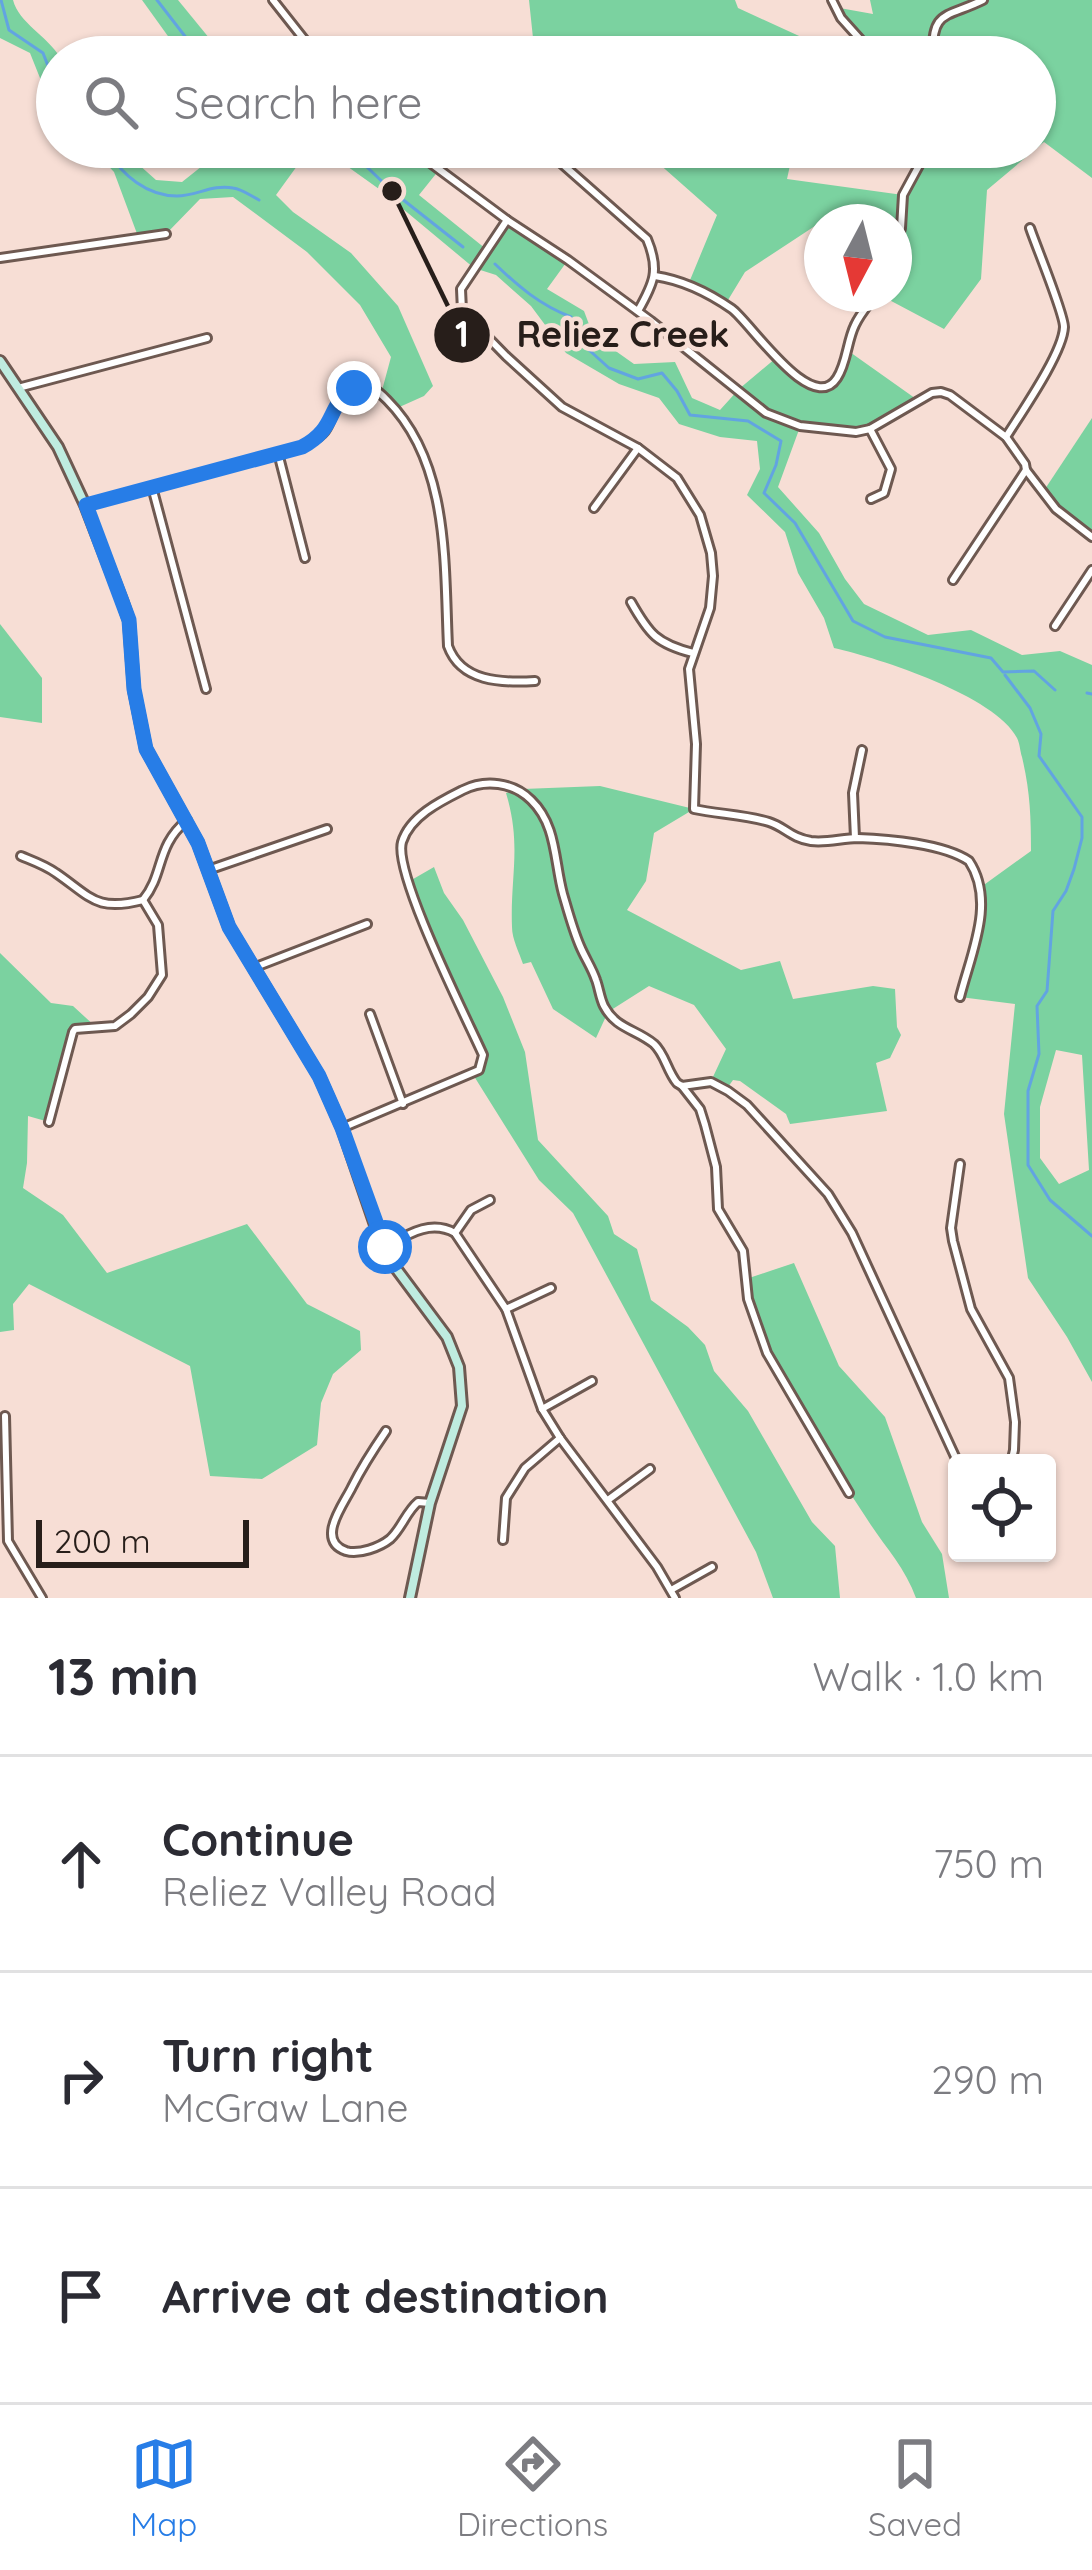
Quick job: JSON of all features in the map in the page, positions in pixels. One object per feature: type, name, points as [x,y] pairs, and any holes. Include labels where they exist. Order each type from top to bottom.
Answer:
[{"type":"main road","points":[[0,362],[58,447],[86,505],[129,620],[134,689],[146,749],[187,820],[229,927],[319,1076],[385,1247],[403,1280],[447,1337],[459,1367],[462,1406],[430,1504],[410,1598]]},
{"type":"street","points":[[273,0],[301,36]]},
{"type":"street","points":[[832,0],[857,36]]},
{"type":"street","points":[[933,36],[933,28],[946,13],[982,0]]},
{"type":"street","points":[[438,168],[638,311],[766,413],[800,426],[856,432],[870,429],[932,393],[950,395],[1006,436],[1056,509],[1092,537]]},
{"type":"street","points":[[567,168],[647,238],[655,257],[655,276],[638,311]]},
{"type":"street","points":[[902,204],[917,168]]},
{"type":"street","points":[[507,220],[461,289],[462,311],[562,407],[638,448],[677,478],[700,515],[712,553],[710,608],[693,653],[689,683],[696,744],[694,809],[773,823],[805,840],[855,838],[961,856],[974,868],[982,909],[960,997]]},
{"type":"street","points":[[1006,436],[1034,392],[1064,328],[1030,228]]},
{"type":"street","points":[[0,258],[166,234]]},
{"type":"street","points":[[655,276],[688,285],[734,310],[785,369],[822,387],[837,378],[864,312]]},
{"type":"street","points":[[18,388],[207,338]]},
{"type":"street","points":[[86,505],[302,447],[326,430],[344,394],[366,385],[395,409],[418,446],[433,485],[442,531],[448,646],[453,659],[476,676],[535,680]]},
{"type":"street","points":[[870,429],[891,469],[884,494],[871,499]]},
{"type":"street","points":[[594,508],[638,448]]},
{"type":"street","points":[[278,454],[304,558]]},
{"type":"street","points":[[953,580],[1026,470]]},
{"type":"street","points":[[152,487],[206,689]]},
{"type":"street","points":[[1055,626],[1092,570]]},
{"type":"street","points":[[632,602],[646,629],[666,646],[693,653]]},
{"type":"street","points":[[855,838],[853,793],[862,750]]},
{"type":"street","points":[[342,1128],[479,1070],[484,1055],[404,869],[401,846],[405,835],[435,804],[483,782],[505,785],[528,796],[552,836],[566,905],[602,1003],[622,1028],[656,1046],[670,1074],[700,1109],[716,1167],[718,1209],[743,1251],[748,1299],[767,1353],[849,1493]]},
{"type":"street","points":[[21,856],[51,869],[104,904],[142,900],[172,832],[187,820]]},
{"type":"street","points":[[208,870],[327,830]]},
{"type":"street","points":[[49,1122],[73,1032],[115,1026],[148,997],[162,975],[158,925],[142,900]]},
{"type":"street","points":[[253,968],[367,924]]},
{"type":"street","points":[[370,1015],[403,1104]]},
{"type":"street","points":[[682,1086],[711,1082],[747,1105],[818,1180],[852,1233],[954,1454]]},
{"type":"street","points":[[960,1164],[953,1241],[971,1309],[1009,1378],[1015,1422],[1013,1454]]},
{"type":"street","points":[[455,1232],[471,1210],[490,1200]]},
{"type":"street","points":[[385,1247],[426,1227],[444,1226],[455,1232],[506,1309],[542,1409],[673,1594],[712,1567]]},
{"type":"street","points":[[506,1309],[551,1288]]},
{"type":"street","points":[[542,1409],[592,1381]]},
{"type":"street","points":[[5,1415],[8,1541],[42,1598]]},
{"type":"street","points":[[386,1432],[334,1518],[334,1543],[347,1551],[362,1552],[388,1540],[418,1502],[430,1504]]},
{"type":"street","points":[[503,1540],[506,1498],[525,1468],[560,1438]]},
{"type":"street","points":[[608,1500],[650,1469]]},
{"type":"green space","points":[[0,0],[13,0],[21,16],[42,36],[36,36],[36,68],[30,53],[0,38]]},
{"type":"green space","points":[[142,0],[178,0],[207,36],[168,36]]},
{"type":"green space","points":[[529,0],[735,0],[738,8],[799,36],[533,36]]},
{"type":"green space","points":[[870,0],[1092,0],[1092,178],[1056,151],[1056,36],[858,36],[834,7],[873,14]]},
{"type":"green space","points":[[110,168],[143,168],[156,180],[182,182],[200,168],[296,168],[276,195],[351,253],[398,306],[433,386],[424,396],[395,409],[381,394],[391,357],[360,305],[307,252],[233,197],[200,199],[166,234],[139,239]]},
{"type":"green space","points":[[350,168],[436,168],[419,195],[486,249],[507,220],[568,260],[547,289],[584,311],[593,335],[634,364],[675,362],[692,398],[720,410],[776,358],[785,369],[822,387],[837,378],[847,350],[919,401],[870,429],[800,427],[778,487],[819,533],[864,604],[928,635],[971,630],[1022,655],[1060,651],[1092,665],[1092,1382],[1028,1278],[1004,1114],[1015,1004],[960,997],[979,925],[981,887],[1031,851],[1030,804],[1018,740],[1005,722],[962,694],[879,660],[834,648],[824,618],[798,573],[785,532],[747,495],[760,469],[757,441],[720,437],[679,424],[659,398],[619,384],[566,353],[531,306],[496,275],[474,268]],"holes":[[[1056,1050],[1082,1055],[1089,1170],[1059,1184],[1040,1158],[1040,1107]]]},
{"type":"green space","points":[[664,168],[789,168],[787,179],[903,195],[918,168],[1013,168],[987,190],[981,279],[944,329],[912,312],[912,204],[804,204],[804,233],[745,272],[725,305],[688,285],[717,215]]},
{"type":"green space","points":[[1092,418],[1092,537],[1043,492]]},
{"type":"green space","points":[[0,624],[42,678],[42,723],[0,717]]},
{"type":"green space","points":[[600,786],[694,809],[654,833],[646,881],[627,910],[741,970],[780,961],[793,999],[873,986],[895,989],[901,1035],[890,1058],[876,1063],[887,1111],[790,1124],[786,1114],[740,1081],[733,1080],[728,1087],[712,1079],[726,1049],[694,1005],[649,986],[608,1012],[596,1038],[553,1009],[531,962],[523,964],[513,936],[514,845],[506,793]]},
{"type":"green space","points":[[434,867],[503,997],[525,1052],[538,1140],[608,1216],[614,1234],[637,1249],[651,1300],[705,1345],[714,1371],[748,1411],[812,1522],[835,1546],[840,1598],[773,1598],[756,1552],[573,1213],[539,1180],[472,1073],[479,1069],[483,1055],[408,882]]},
{"type":"green space","points":[[0,953],[51,1003],[73,1006],[97,1028],[76,1029],[49,1122],[28,1116],[23,1188],[63,1215],[107,1273],[247,1224],[307,1304],[360,1331],[361,1350],[333,1374],[321,1403],[317,1445],[262,1479],[210,1476],[190,1366],[29,1284],[13,1304],[14,1330],[0,1332]]},
{"type":"green space","points":[[794,1263],[839,1366],[885,1417],[922,1522],[942,1554],[949,1598],[916,1598],[829,1460],[770,1354],[746,1279]]},
{"type":"waterway","points":[[1,0],[9,30],[36,48]]},
{"type":"waterway","points":[[157,0],[185,36]]},
{"type":"waterway","points":[[120,168],[136,182],[166,195],[226,187],[259,200]]},
{"type":"waterway","points":[[368,168],[463,247]]},
{"type":"waterway","points":[[495,264],[530,295],[571,317],[579,341],[609,368],[638,379],[662,373],[690,415],[748,421],[781,441],[764,493],[795,523],[853,621],[885,637],[991,658],[1003,672],[1034,671],[1055,690]]},
{"type":"waterway","points":[[1005,675],[1030,708],[1041,734],[1039,756],[1082,817],[1074,869],[1053,911],[1047,991],[1037,1006],[1039,1054],[1028,1091],[1028,1165],[1050,1200],[1092,1236]]},
{"type":"waterway","points":[[1087,693],[1092,694]]},
{"type":"place","name":"Reliez Creek","points":[[392,191]]},
{"type":"route","points":[[354,388],[338,401],[326,430],[302,447],[86,505],[129,620],[134,689],[146,749],[198,843],[229,927],[319,1076],[385,1247]]}]
